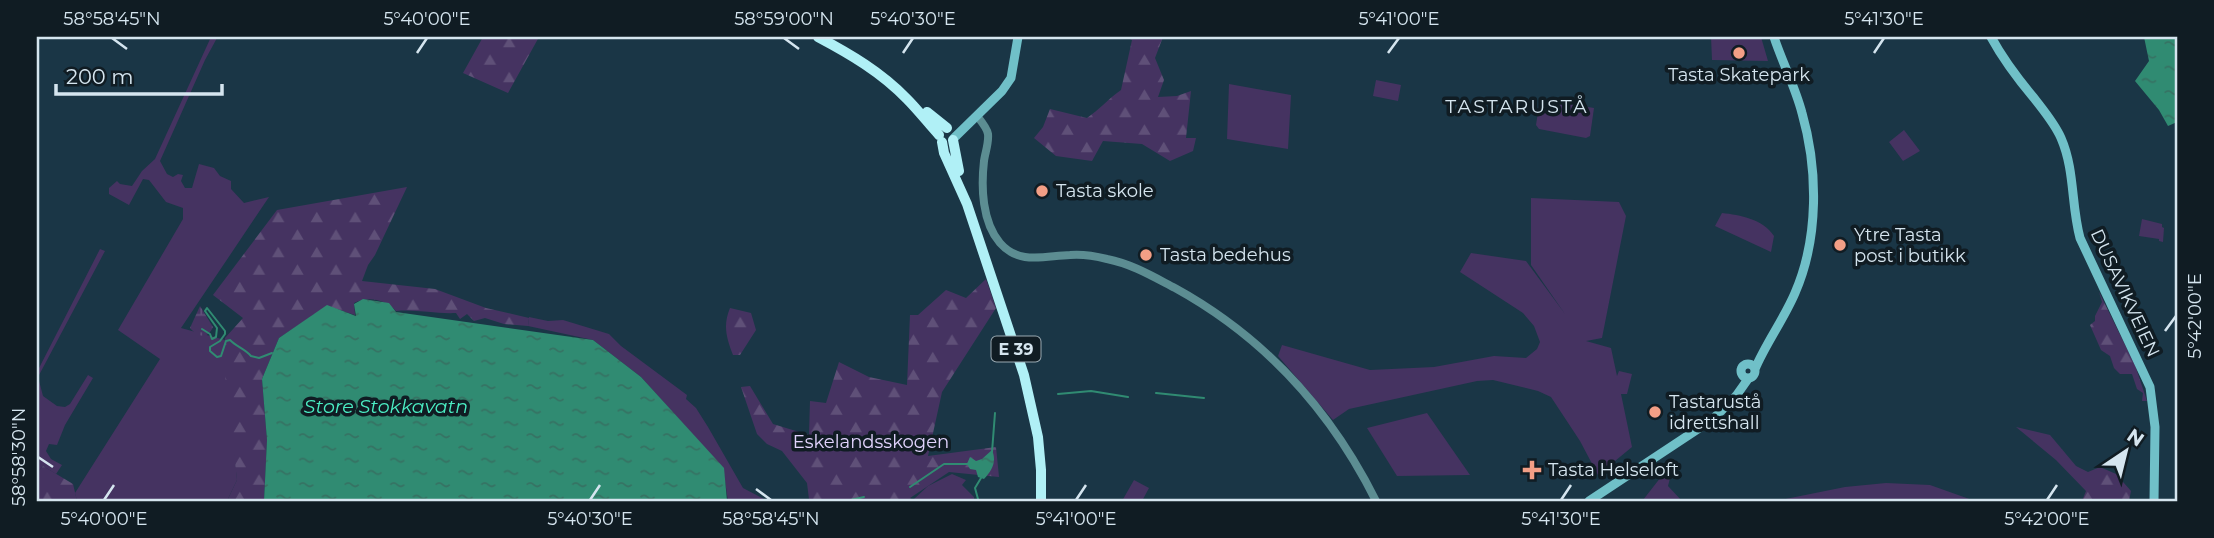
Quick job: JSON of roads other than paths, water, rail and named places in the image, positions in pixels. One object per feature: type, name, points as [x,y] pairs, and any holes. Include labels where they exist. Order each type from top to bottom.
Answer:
[{"type":"highway","name":"E 39","points":[[818,37],[862,61],[947,135]]},
{"type":"highway","name":"E 39","points":[[825,37],[888,73],[912,94],[947,135]]},
{"type":"highway","name":"E 39","points":[[947,135],[944,153],[967,204],[1033,406],[1038,441],[1039,501]]},
{"type":"main road","points":[[947,135],[964,127],[1002,91],[1014,70],[1018,37]]},
{"type":"main road","points":[[1589,501],[1718,415],[1745,377],[1741,369],[1751,367],[1796,292],[1811,238],[1813,180],[1804,127],[1779,66],[1772,37]]},
{"type":"main road","name":"DUSAVIKVEIEN","points":[[1991,37],[2007,64],[2060,136],[2070,165],[2075,218],[2080,238],[2148,380],[2155,427],[2154,501]]},
{"type":"street","points":[[977,116],[988,133],[982,184],[989,223],[999,242],[1023,257],[1072,254],[1123,263],[1156,277],[1223,318],[1271,356],[1315,403],[1336,432],[1376,501]]},
{"type":"water","points":[[2144,37],[2177,37],[2177,122],[2168,126],[2159,110],[2135,81],[2149,61]]},
{"type":"water","name":"Store Stokkavatn","points":[[363,299],[389,303],[396,312],[593,340],[641,377],[724,468],[727,501],[264,501],[267,440],[262,379],[279,338],[327,305],[356,316],[354,304]]},
{"type":"water","points":[[992,450],[994,462],[991,469],[984,479],[978,477],[976,470],[970,469],[967,464],[970,457],[976,461]]},
{"type":"waterway","points":[[202,329],[210,334],[212,339],[216,337],[217,328],[205,311],[207,308],[225,331],[220,341],[210,347],[210,351],[217,357],[221,356],[226,341],[230,340],[251,356],[259,358],[272,353]]},
{"type":"waterway","points":[[1058,394],[1091,391],[1128,397]]},
{"type":"waterway","points":[[1156,393],[1204,398]]},
{"type":"waterway","points":[[992,452],[995,413]]},
{"type":"waterway","points":[[910,487],[944,464],[969,464]]},
{"type":"waterway","points":[[978,499],[975,488],[981,478]]},
{"type":"waterway","points":[[846,501],[864,497]]},
{"type":"place","name":"Tasta Skatepark","points":[[1739,53]]},
{"type":"place","name":"Tasta skole","points":[[1042,191]]},
{"type":"place","name":"Ytre Tasta post i butikk","points":[[1840,245]]},
{"type":"place","name":"Tasta bedehus","points":[[1146,255]]},
{"type":"place","name":"Tastarustå idrettshall","points":[[1655,412]]},
{"type":"place","name":"Tasta Helseloft","points":[[1532,470]]},
{"type":"district","name":"TASTARUSTÅ","points":[[1517,106]]},
{"type":"park label","name":"Eskelandsskogen","points":[[871,442]]}]
